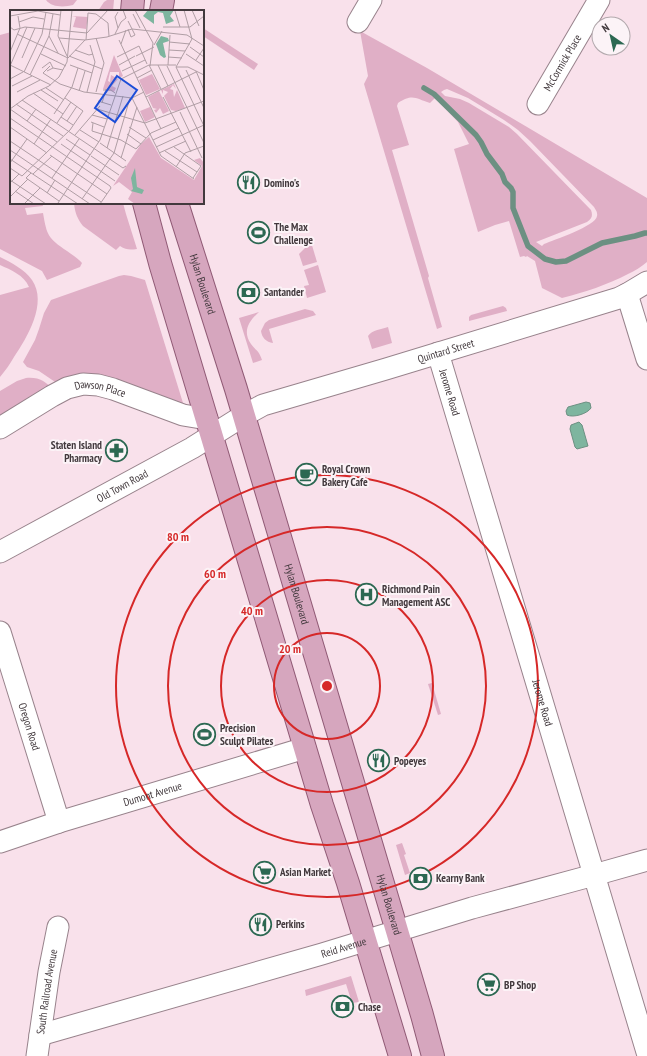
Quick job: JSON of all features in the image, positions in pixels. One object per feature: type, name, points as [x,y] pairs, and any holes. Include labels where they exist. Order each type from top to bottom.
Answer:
[{"type":"main road","points":[[132,10],[133,0]]},
{"type":"main road","points":[[161,10],[163,0]]},
{"type":"main road","points":[[144,204],[158,256],[322,805],[348,883],[400,1056]]},
{"type":"main road","name":"Hylan Boulevard","points":[[177,204],[236,389],[433,1056]]},
{"type":"street","points":[[358,22],[371,0]]},
{"type":"street","name":"McCormick Place","points":[[538,104],[599,0]]},
{"type":"street","name":"Quintard Street","points":[[243,416],[263,405],[438,353],[627,294],[647,282]]},
{"type":"street","points":[[627,294],[647,359]]},
{"type":"street","name":"Jerome Road","points":[[438,353],[647,1052]]},
{"type":"street","name":"Dawson Place","points":[[0,428],[67,388],[83,384],[98,385],[113,389],[183,415],[210,427]]},
{"type":"street","name":"Old Town Road","points":[[0,552],[192,448],[210,427],[243,416]]},
{"type":"street","name":"Oregon Road","points":[[0,632],[59,822]]},
{"type":"street","name":"Dumont Avenue","points":[[0,842],[59,822],[305,748]]},
{"type":"street","name":"Reid Avenue","points":[[40,1035],[365,942],[472,908],[647,860]]},
{"type":"street","name":"South Railroad Avenue","points":[[37,1056],[49,972],[58,928]]},
{"type":"shaded area","points":[[46,0],[77,0],[73,5],[55,6]]},
{"type":"shaded area","points":[[107,0],[114,0],[113,10],[99,10]]},
{"type":"shaded area","points":[[204,29],[258,64],[254,70],[204,37]]},
{"type":"shaded area","points":[[360,31],[427,68],[647,198],[647,262],[633,272],[612,282],[562,298],[542,288],[535,261],[527,256],[520,257],[509,221],[478,232],[454,149],[469,144],[458,122],[435,98],[430,103],[414,98],[407,98],[398,103],[397,106],[409,145],[392,150],[429,276],[428,278],[442,327],[437,329],[364,84],[368,76]],"holes":[[[447,89],[468,98],[504,120],[530,141],[594,207],[597,212],[595,220],[582,228],[542,246],[536,242],[587,222],[592,217],[591,210],[509,127],[469,103],[460,99],[445,96],[441,92]]]},
{"type":"shaded area","points":[[10,32],[10,204],[42,204],[43,206],[25,208],[27,215],[43,213],[49,236],[82,263],[80,267],[47,280],[42,271],[0,249],[0,35]]},
{"type":"shaded area","points":[[74,204],[123,204],[137,249],[132,250],[120,246],[116,250],[83,226],[75,210]]},
{"type":"shaded area","points":[[311,242],[317,262],[303,266],[299,254]]},
{"type":"shaded area","points":[[0,257],[18,267],[29,276],[36,289],[38,299],[37,309],[30,330],[0,377],[0,295],[29,287],[21,276],[0,265]]},
{"type":"shaded area","points":[[318,265],[326,292],[307,298],[304,286],[309,285],[304,270]]},
{"type":"shaded area","points":[[124,275],[145,280],[183,403],[178,409],[61,386],[39,371],[27,367],[23,362],[35,340],[44,313],[51,300]]},
{"type":"shaded area","points":[[503,306],[507,311],[469,321],[469,317],[471,315]]},
{"type":"shaded area","points":[[305,309],[313,311],[316,315],[269,329],[273,343],[266,341],[263,338],[261,331],[265,323],[269,320]]},
{"type":"shaded area","points":[[259,312],[252,319],[247,331],[248,339],[259,352],[262,360],[253,363],[239,318]]},
{"type":"shaded area","points":[[388,327],[392,343],[372,349],[368,336],[375,331]]},
{"type":"shaded area","points":[[26,378],[42,380],[54,390],[0,421],[0,391],[17,381]]},
{"type":"shaded area","points":[[586,402],[590,403],[591,408],[589,410],[576,416],[567,415],[566,411],[568,407]]},
{"type":"shaded area","points":[[579,422],[582,425],[588,446],[577,449],[575,447],[570,429],[571,425]]},
{"type":"shaded area","points":[[432,683],[441,714],[438,715],[428,684]]},
{"type":"shaded area","points":[[402,843],[410,873],[405,875],[396,845]]},
{"type":"shaded area","points":[[351,976],[359,1002],[352,1003],[346,984],[306,996],[305,990]]},
{"type":"waterway","points":[[424,88],[434,94],[476,135],[481,142],[487,154],[513,192],[513,208],[528,246],[545,259],[556,262],[566,261],[602,243],[647,233]]},
{"type":"place","name":"Domino's","points":[[249,183]]},
{"type":"place","name":"The Max Challenge","points":[[258,233]]},
{"type":"place","name":"Santander","points":[[248,292]]},
{"type":"place","name":"Staten Island Pharmacy","points":[[117,451]]},
{"type":"place","name":"Royal Crown Bakery Cafe","points":[[307,475]]},
{"type":"place","name":"Richmond Pain Management ASC","points":[[366,595]]},
{"type":"place","name":"Precision Sculpt Pilates","points":[[205,734]]},
{"type":"place","name":"Popeyes","points":[[378,761]]},
{"type":"place","name":"Asian Market","points":[[264,872]]},
{"type":"place","name":"Kearny Bank","points":[[421,878]]},
{"type":"place","name":"Perkins","points":[[261,924]]},
{"type":"place","name":"BP Shop","points":[[489,985]]},
{"type":"place","name":"Chase","points":[[342,1007]]}]
